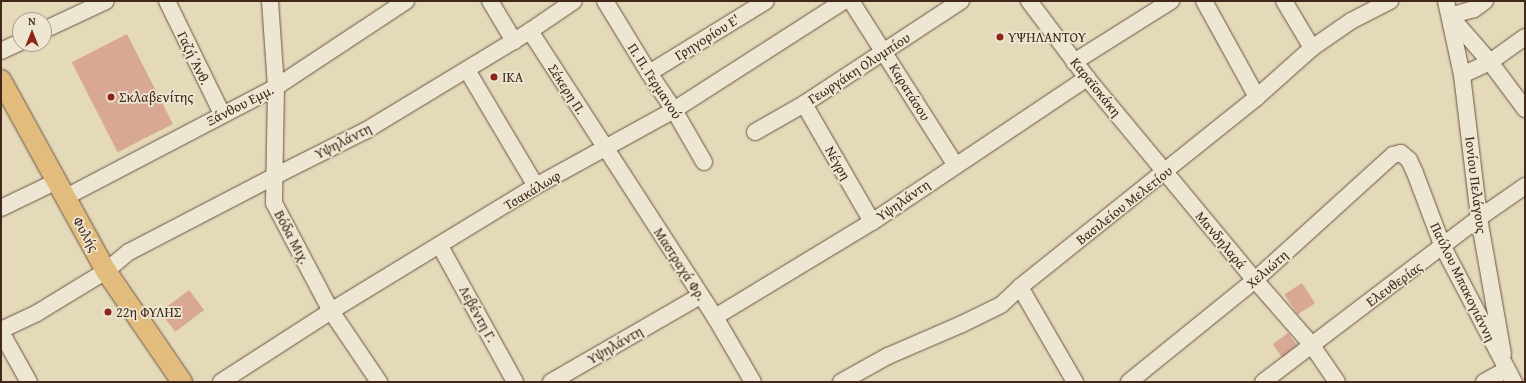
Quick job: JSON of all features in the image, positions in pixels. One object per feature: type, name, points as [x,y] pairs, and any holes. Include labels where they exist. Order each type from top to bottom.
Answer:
[{"type":"main road","name":"Φυλής","points":[[1,80],[7,105],[61,189],[106,271],[182,382]]},
{"type":"street","points":[[52,26],[106,1]]},
{"type":"street","name":"Γαζή Άνθ.","points":[[167,1],[222,114]]},
{"type":"street","name":"Βόδα Μιχ.","points":[[270,1],[276,87],[274,203],[331,311],[379,382]]},
{"type":"street","name":"Ξάνθου Εμμ.","points":[[1,208],[61,189],[222,114],[276,87],[406,1]]},
{"type":"street","points":[[490,1],[514,41]]},
{"type":"street","name":"Υψηλάντη","points":[[1,331],[37,313],[106,271],[129,252],[365,131],[514,41],[574,1]]},
{"type":"street","name":"Π. Π. Γερμανού","points":[[605,1],[649,74],[674,110],[704,162]]},
{"type":"street","name":"Γρηγορίου Ε'","points":[[649,74],[766,1]]},
{"type":"street","name":"Τσακάλωφ","points":[[221,382],[331,311],[440,246],[536,186],[674,110],[844,1]]},
{"type":"street","name":"Καρατάσου","points":[[850,1],[884,51],[955,164]]},
{"type":"street","name":"Γεωργάκη Ολυμπίου","points":[[755,132],[804,104],[961,1]]},
{"type":"street","name":"Καραϊσκάκη","points":[[1029,1],[1074,62],[1165,172]]},
{"type":"street","points":[[1074,62],[1171,1]]},
{"type":"street","points":[[1204,1],[1257,97]]},
{"type":"street","points":[[1284,1],[1312,48]]},
{"type":"street","name":"Βασιλείου Μελετίου","points":[[841,382],[888,356],[962,324],[1001,305],[1020,286],[1165,172],[1257,97],[1312,48],[1352,21],[1390,1]]},
{"type":"street","points":[[1448,8],[1474,9],[1486,1]]},
{"type":"street","points":[[1448,8],[1525,109]]},
{"type":"street","name":"Ιονίου Πελάγους","points":[[1448,8],[1462,75],[1479,218],[1510,376]]},
{"type":"street","name":"Σέκερη Π.","points":[[530,31],[605,147]]},
{"type":"street","points":[[1462,75],[1490,62],[1525,37]]},
{"type":"street","points":[[1,51],[12,46]]},
{"type":"street","points":[[467,70],[536,186]]},
{"type":"street","name":"Υψηλάντη","points":[[715,317],[872,222],[955,164],[1088,78]]},
{"type":"street","name":"Νέγρη","points":[[804,104],[872,222]]},
{"type":"street","name":"Μαστραχά Φρ.","points":[[605,147],[715,317],[753,382]]},
{"type":"street","name":"Παύλου Μπακογιάννη","points":[[1401,153],[1408,160],[1415,173],[1443,247],[1510,376]]},
{"type":"street","name":"Χελιώτη","points":[[1129,382],[1254,280],[1393,155],[1401,153]]},
{"type":"street","name":"Μανδηλαρά","points":[[1165,172],[1254,280],[1311,344],[1337,382]]},
{"type":"street","name":"Ελευθερίας","points":[[1263,382],[1311,344],[1443,247],[1479,218],[1525,186]]},
{"type":"street","name":"Λεβέντη Γ.","points":[[440,246],[515,382]]},
{"type":"street","points":[[1020,286],[1075,382]]},
{"type":"street","name":"Υψηλάντη","points":[[551,382],[700,296]]},
{"type":"street","points":[[1,331],[29,382]]},
{"type":"street","points":[[1484,382],[1510,376]]},
{"type":"building","points":[[127,34],[173,124],[118,152],[72,62]]},
{"type":"building","points":[[1302,283],[1315,303],[1297,315],[1284,294]]},
{"type":"building","points":[[189,290],[204,310],[175,332],[160,312]]},
{"type":"building","points":[[1288,333],[1298,347],[1283,358],[1273,344]]},
{"type":"place","name":"ΥΨΗΛΑΝΤΟΥ","points":[[1000,37]]},
{"type":"place","name":"ΙΚΑ","points":[[494,77]]},
{"type":"place","name":"Σκλαβενίτης","points":[[111,97]]},
{"type":"place","name":"22η ΦΥΛΗΣ","points":[[108,312]]}]
